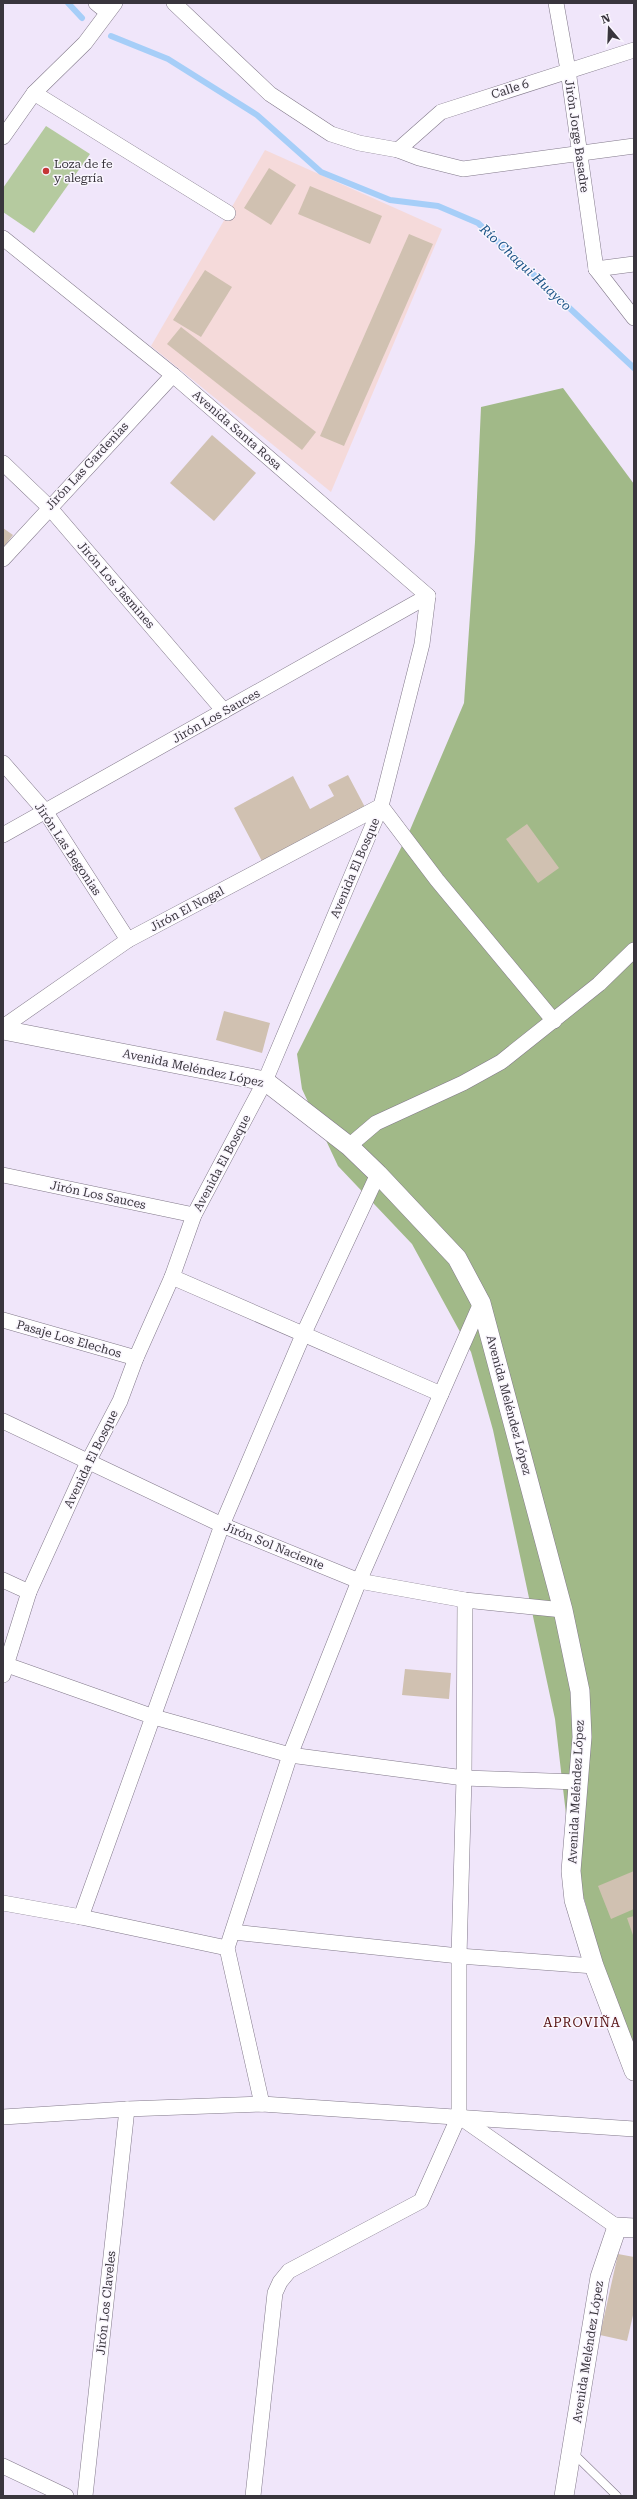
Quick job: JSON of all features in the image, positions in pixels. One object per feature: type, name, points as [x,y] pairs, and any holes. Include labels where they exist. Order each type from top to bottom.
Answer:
[{"type":"street","points":[[174,3],[270,94],[331,134],[359,143],[398,150],[419,158],[463,169],[579,152],[634,146]]},
{"type":"street","name":"Jirón Jorge Basadre","points":[[556,3],[568,70],[596,269]]},
{"type":"street","points":[[3,137],[34,93],[85,43],[106,6]]},
{"type":"street","name":"Calle 6","points":[[398,150],[441,112],[634,50]]},
{"type":"street","points":[[34,93],[228,213]]},
{"type":"street","name":"Avenida Santa Rosa","points":[[3,238],[173,375],[428,596]]},
{"type":"street","points":[[596,269],[634,264]]},
{"type":"street","points":[[596,269],[634,318]]},
{"type":"street","name":"Jirón Las Gardenias","points":[[3,559],[49,507],[173,375]]},
{"type":"street","name":"Jirón Los Jasmines","points":[[3,463],[49,507],[224,711]]},
{"type":"street","name":"Avenida El Bosque","points":[[5,1670],[29,1592],[88,1462],[120,1401],[136,1358],[172,1277],[194,1215],[265,1081],[381,806],[422,644],[428,596]]},
{"type":"street","name":"Jirón Los Sauces","points":[[3,835],[428,596]]},
{"type":"street","name":"Jirón Las Begonias","points":[[3,763],[45,811],[128,940]]},
{"type":"street","points":[[381,806],[436,880],[554,1021]]},
{"type":"street","name":"Jirón El Nogal","points":[[3,1028],[128,940],[381,806]]},
{"type":"street","points":[[349,1146],[376,1123],[463,1083],[501,1062],[599,984],[634,950]]},
{"type":"street","name":"Avenida Meléndez López","points":[[3,1028],[265,1081],[349,1146],[378,1174],[457,1258],[481,1303],[563,1610],[580,1691],[582,1737],[577,1782],[571,1871],[574,1900],[594,1966],[634,2072]]},
{"type":"street","points":[[81,1917],[222,1525],[303,1335],[378,1174]]},
{"type":"street","name":"Jirón Los Sauces","points":[[3,1175],[194,1215]]},
{"type":"street","points":[[172,1277],[441,1394]]},
{"type":"street","points":[[262,2104],[227,1948],[290,1755],[359,1581],[481,1303]]},
{"type":"street","name":"Pasaje Los Elechos","points":[[3,1320],[136,1358]]},
{"type":"street","name":"Jirón Sol Naciente","points":[[3,1421],[222,1525],[359,1581],[465,1600],[563,1610]]},
{"type":"street","points":[[3,1580],[29,1592]]},
{"type":"street","points":[[253,2496],[275,2293],[280,2282],[289,2271],[396,2216],[421,2201],[459,2116],[459,1956],[464,1778],[465,1600]]},
{"type":"street","points":[[5,1670],[154,1717],[290,1755],[464,1778],[577,1782]]},
{"type":"street","points":[[3,1903],[81,1917],[227,1948]]},
{"type":"street","points":[[233,1932],[459,1956],[594,1966]]},
{"type":"street","points":[[3,2117],[127,2109],[262,2104],[459,2116],[634,2129]]},
{"type":"street","name":"Jirón Los Claveles","points":[[85,2496],[127,2109]]},
{"type":"street","points":[[459,2116],[626,2228]]},
{"type":"street","name":"Avenida Meléndez López","points":[[564,2496],[600,2277],[626,2228]]},
{"type":"street","points":[[3,2466],[66,2496]]},
{"type":"lane","points":[[572,2452],[617,2496]]},
{"type":"shaded area","points":[[265,150],[442,229],[331,492],[151,346]]},
{"type":"green space","name":"Loza de fe y alegría","points":[[46,126],[90,154],[34,233],[3,212],[3,188]]},
{"type":"green space","points":[[563,388],[634,484],[634,2047],[604,1969],[570,1849],[555,1719],[493,1430],[471,1352],[412,1244],[338,1166],[302,1089],[297,1054],[410,830],[464,703],[475,542],[481,407]]},
{"type":"building","points":[[269,168],[296,185],[271,225],[244,208]]},
{"type":"building","points":[[310,186],[382,216],[370,244],[298,214]]},
{"type":"building","points":[[409,234],[433,244],[344,446],[320,436]]},
{"type":"building","points":[[205,270],[232,287],[201,337],[173,320]]},
{"type":"building","points":[[181,327],[316,432],[302,450],[167,344]]},
{"type":"building","points":[[212,435],[256,473],[214,521],[170,483]]},
{"type":"building","points":[[3,528],[13,535],[3,548]]},
{"type":"building","points":[[348,775],[367,811],[264,865],[234,808],[293,776],[310,809],[334,796],[328,785]]},
{"type":"building","points":[[527,824],[559,868],[538,883],[506,839]]},
{"type":"building","points":[[224,1011],[270,1023],[262,1053],[216,1040]]},
{"type":"building","points":[[405,1669],[451,1673],[449,1699],[402,1695]]},
{"type":"building","points":[[634,1871],[634,1909],[611,1919],[598,1886]]},
{"type":"building","points":[[634,1916],[634,1938],[627,1918]]},
{"type":"building","points":[[618,2254],[634,2257],[634,2311],[627,2341],[600,2335]]},
{"type":"waterway","name":"Río Chaqui Huayco","points":[[68,3],[82,18]]},
{"type":"waterway","name":"Río Chaqui Huayco","points":[[111,36],[168,59],[257,115],[321,172],[390,200],[438,206],[478,223],[634,368]]},
{"type":"place","name":"Loza de fe y alegría","points":[[46,171]]},
{"type":"district","name":"APROVIÑA","points":[[582,2022]]}]
